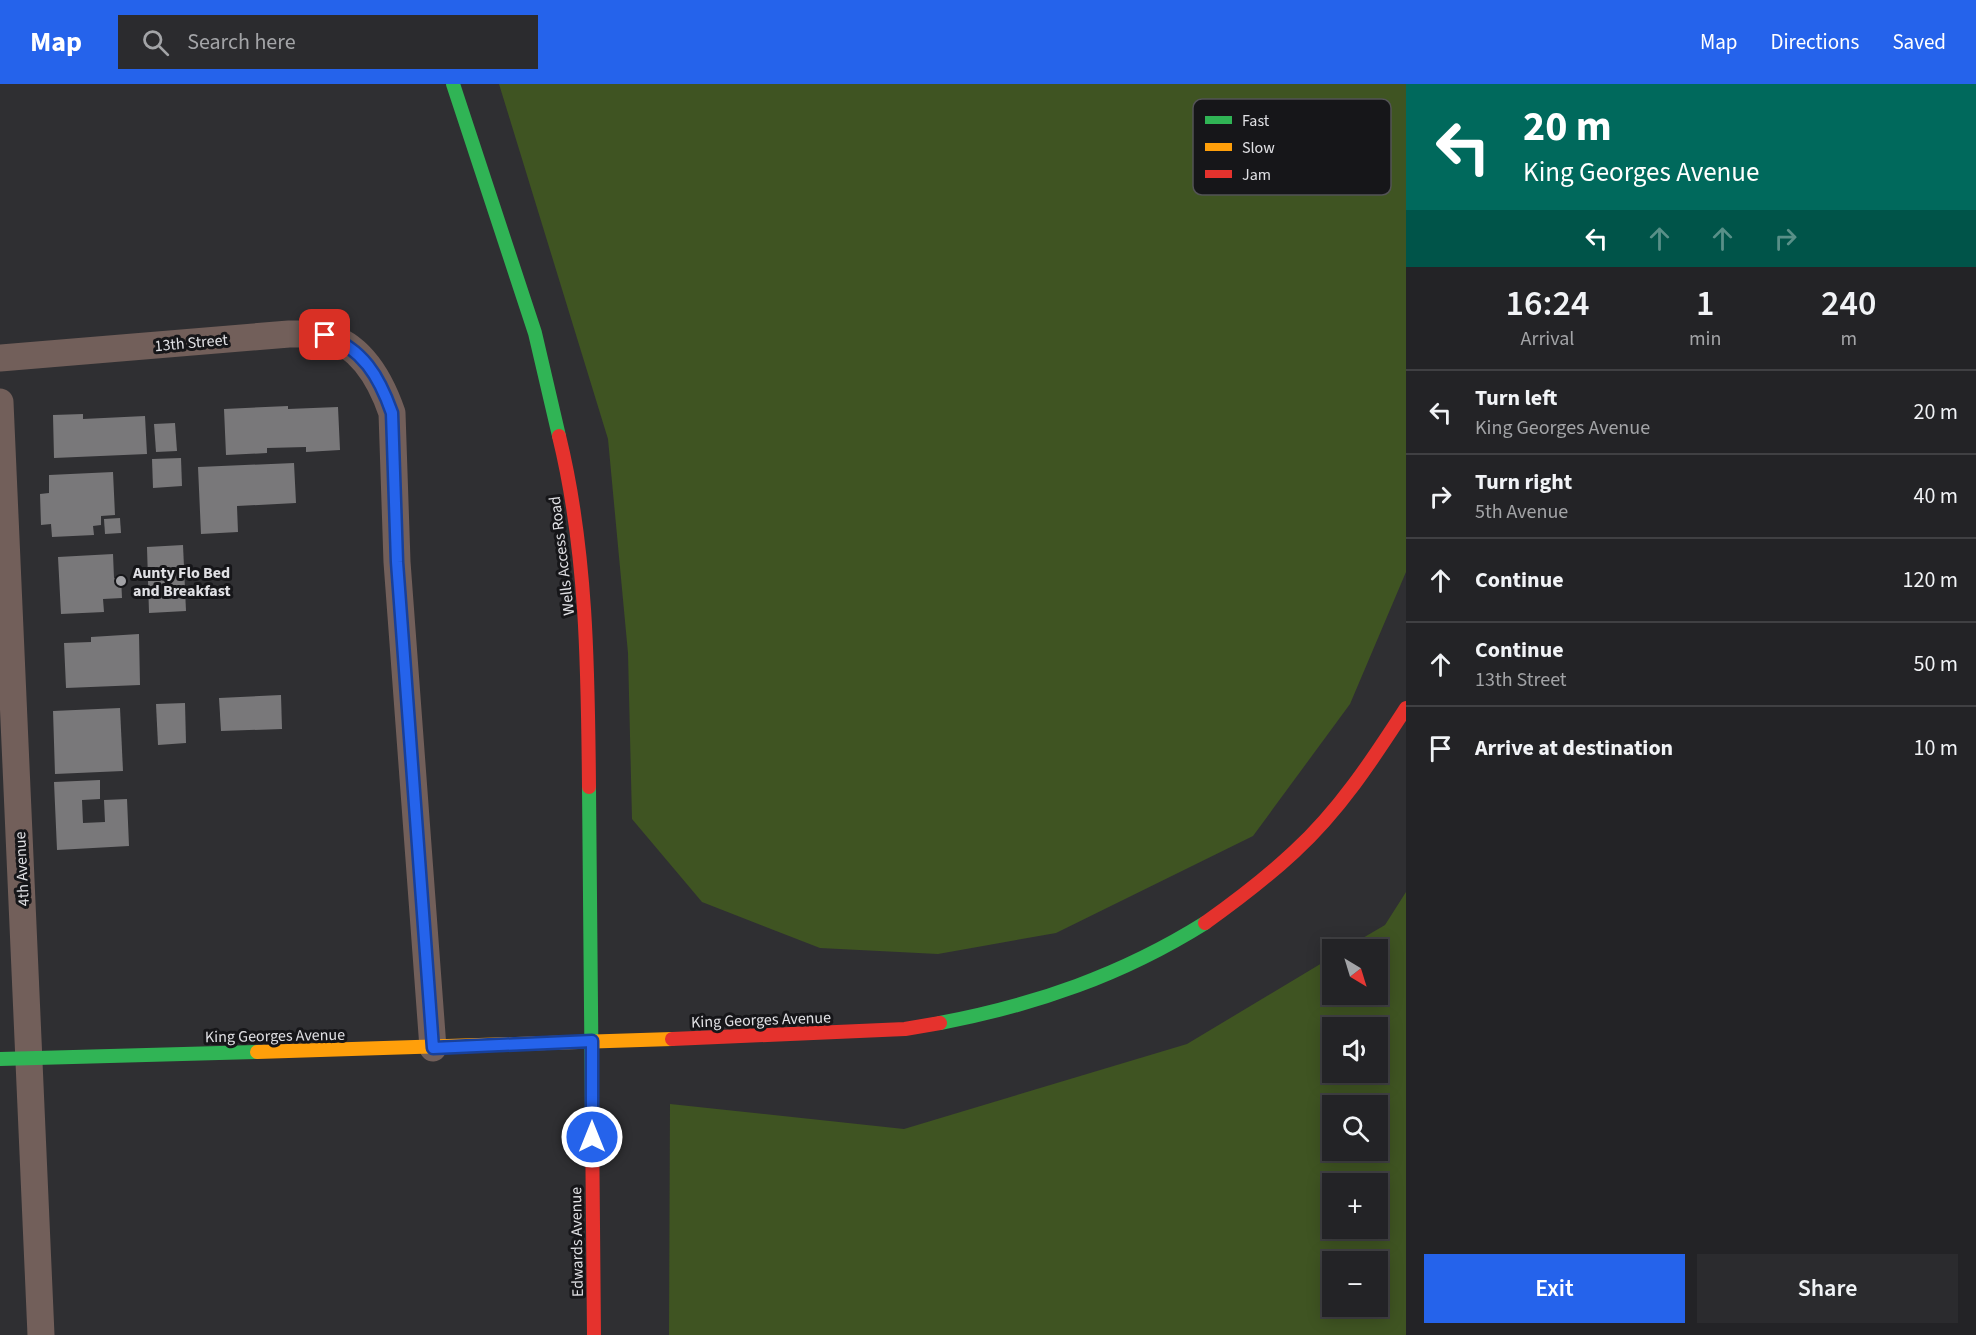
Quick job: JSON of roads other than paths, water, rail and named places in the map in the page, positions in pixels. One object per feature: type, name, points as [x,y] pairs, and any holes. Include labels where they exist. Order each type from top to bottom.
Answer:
[{"type":"street","name":"Wells Access Road","points":[[453,84],[535,333],[564,455],[574,519],[585,620],[588,683],[592,1041]]},
{"type":"street","name":"13th Street","points":[[0,358],[309,334],[325,335],[341,341],[356,352],[371,368],[392,413],[397,562],[433,1048]]},
{"type":"street","name":"4th Avenue","points":[[0,402],[41,1335]]},
{"type":"street","name":"King Georges Avenue","points":[[0,1059],[433,1048],[905,1029],[986,1014],[1059,993],[1112,973],[1203,924],[1252,888],[1296,851],[1364,772],[1406,708]]},
{"type":"street","name":"Edwards Avenue","points":[[592,1041],[594,1335]]},
{"type":"place","name":"Aunty Flo Bed and Breakfast","points":[[121,581]]}]
